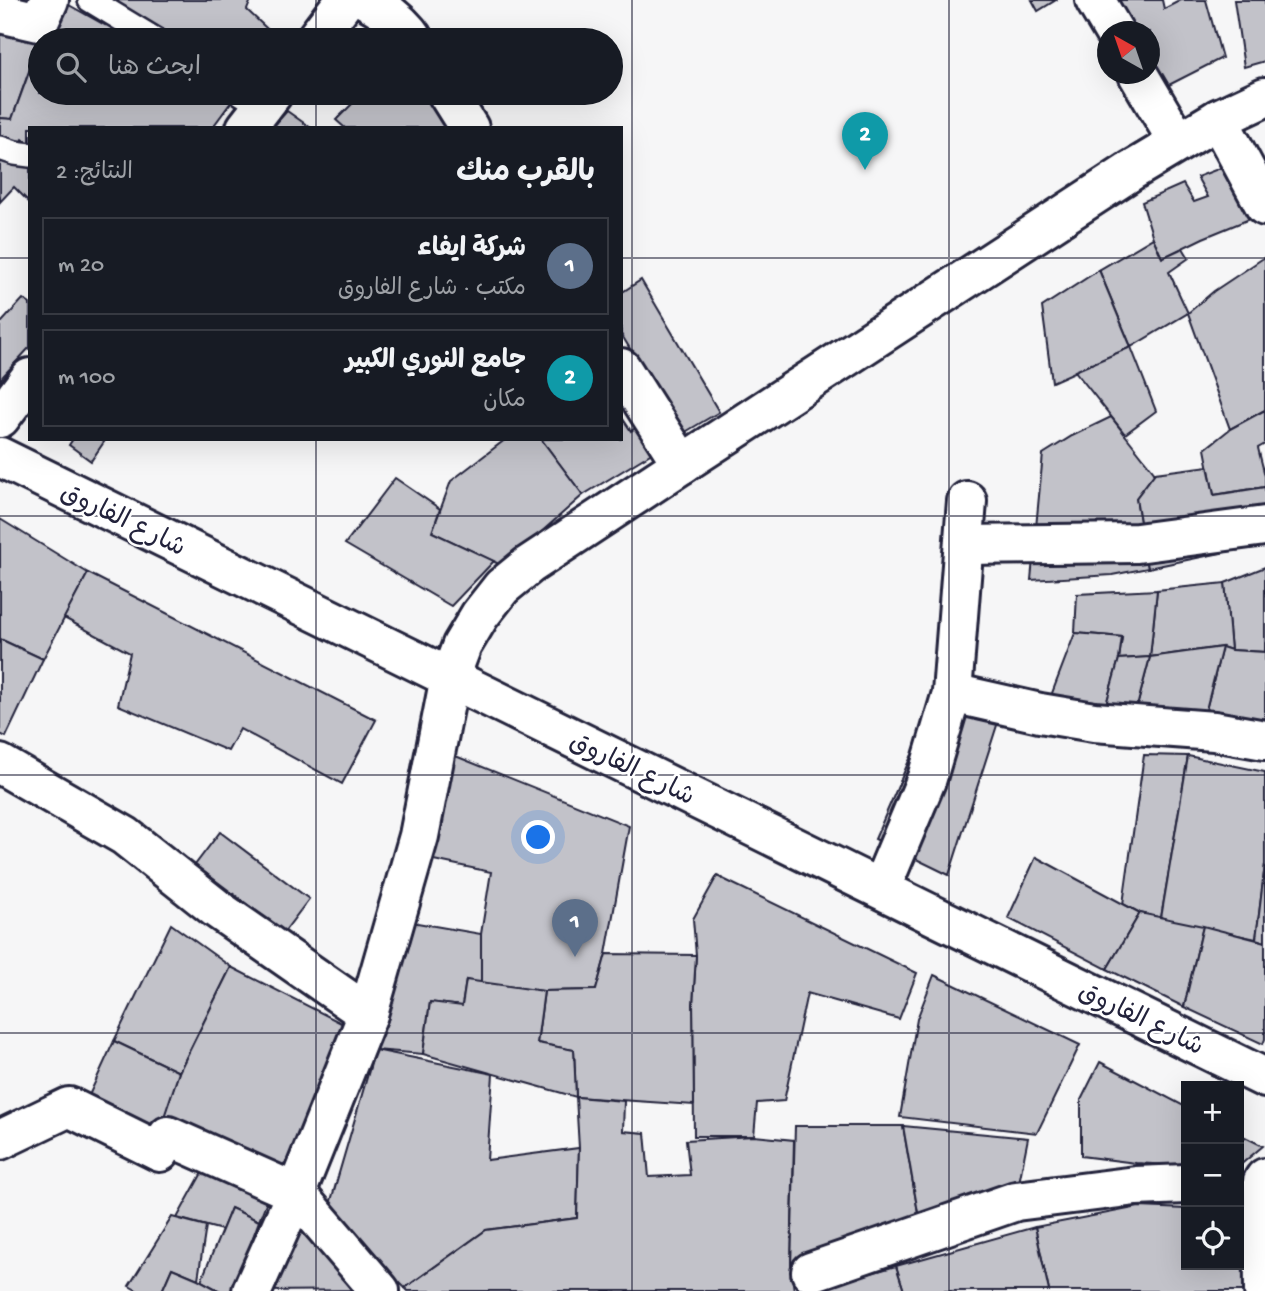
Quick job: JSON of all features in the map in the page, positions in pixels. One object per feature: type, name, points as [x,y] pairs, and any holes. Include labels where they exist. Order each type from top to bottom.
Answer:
[{"type":"street","points":[[0,13],[39,22],[49,0]]},
{"type":"street","points":[[324,28],[345,0]]},
{"type":"street","points":[[367,0],[405,28]]},
{"type":"street","points":[[1095,0],[1107,21]]},
{"type":"street","points":[[1144,84],[1178,142]]},
{"type":"street","points":[[252,1291],[296,1193],[368,1014],[419,836],[450,677],[462,645],[480,615],[502,587],[529,565],[1120,178],[1219,119],[1265,97]]},
{"type":"street","points":[[455,105],[468,126]]},
{"type":"street","points":[[1219,119],[1265,206]]},
{"type":"street","points":[[623,371],[682,464]]},
{"type":"street","points":[[0,418],[28,381]]},
{"type":"street","name":"شارع الفاروق","points":[[0,457],[1265,1078]]},
{"type":"street","points":[[881,888],[927,779],[952,693],[967,500]]},
{"type":"street","points":[[964,545],[1137,542],[1265,526]]},
{"type":"street","points":[[952,693],[1094,722],[1213,731],[1265,740]]},
{"type":"street","points":[[0,764],[125,836],[217,909],[368,1014]]},
{"type":"street","points":[[0,1140],[69,1107],[160,1152],[168,1136],[296,1193],[380,1291]]},
{"type":"street","points":[[1256,1180],[1264,1291]]},
{"type":"street","points":[[811,1272],[1016,1201],[1136,1186],[1181,1184]]},
{"type":"lane","points":[[90,0],[136,28]]},
{"type":"lane","points":[[0,148],[28,155]]},
{"type":"building","points":[[60,0],[105,25],[108,18],[125,28],[47,28]]},
{"type":"building","points":[[103,0],[251,0],[247,10],[266,28],[146,28]]},
{"type":"building","points":[[1032,0],[1056,0],[1038,11]]},
{"type":"building","points":[[1108,0],[1162,0],[1164,9],[1181,0],[1206,0],[1222,58],[1157,91],[1154,84],[1160,84],[1160,21],[1119,21]]},
{"type":"building","points":[[1234,0],[1265,0],[1265,61],[1244,67]]},
{"type":"building","points":[[0,19],[28,34],[28,74],[12,119],[0,118]]},
{"type":"building","points":[[28,75],[28,105],[229,105],[213,126],[28,126],[28,142],[23,139],[16,149],[0,144],[0,118],[12,119]]},
{"type":"building","points":[[351,105],[432,105],[444,126],[343,126],[336,120]]},
{"type":"building","points":[[287,111],[308,126],[274,126]]},
{"type":"building","points":[[0,154],[28,165],[28,201],[14,187],[0,202]]},
{"type":"building","points":[[1231,164],[1257,216],[1162,258],[1142,202],[1183,184],[1194,202],[1208,197],[1197,177]]},
{"type":"building","points":[[1153,238],[1162,258],[1183,248],[1189,258],[1169,272],[1188,313],[1131,347],[1099,270]]},
{"type":"building","points":[[1265,257],[1265,410],[1230,429],[1188,313],[1214,291]]},
{"type":"building","points":[[1099,270],[1131,347],[1052,382],[1042,307]]},
{"type":"building","points":[[641,280],[719,412],[682,434],[623,337],[623,292]]},
{"type":"building","points":[[23,299],[28,303],[28,349],[0,381],[0,322]]},
{"type":"building","points":[[1131,347],[1156,411],[1125,434],[1075,371]]},
{"type":"building","points":[[1265,410],[1265,444],[1258,448],[1265,487],[1214,495],[1205,449],[1230,429]]},
{"type":"building","points":[[1111,417],[1155,473],[1136,498],[1148,568],[1112,575],[1031,580],[1043,454]]},
{"type":"building","points":[[623,419],[631,431],[642,423],[660,448],[583,495],[542,441],[623,441]]},
{"type":"building","points":[[72,441],[105,441],[91,461],[69,445]]},
{"type":"building","points":[[503,441],[542,441],[583,495],[503,566],[432,532],[451,481]]},
{"type":"building","points":[[1208,466],[1214,495],[1265,487],[1265,544],[1148,568],[1136,498],[1155,473]]},
{"type":"building","points":[[395,478],[440,509],[432,532],[494,561],[451,606],[345,544]]},
{"type":"building","points":[[0,519],[88,573],[43,659],[0,639]]},
{"type":"building","points":[[1265,567],[1265,652],[1231,650],[1225,583]]},
{"type":"building","points":[[88,573],[376,720],[342,784],[240,729],[228,751],[118,705],[130,653],[64,618]]},
{"type":"building","points":[[1225,583],[1231,650],[1222,647],[1150,657],[1157,590]]},
{"type":"building","points":[[1157,590],[1150,657],[1119,659],[1122,637],[1075,633],[1077,594]]},
{"type":"building","points":[[1075,633],[1122,637],[1119,659],[1103,715],[1046,709]]},
{"type":"building","points":[[0,639],[43,659],[6,737],[0,734]]},
{"type":"building","points":[[1222,647],[1265,652],[1265,719],[1259,749],[1197,745]]},
{"type":"building","points":[[1222,647],[1197,745],[1134,718],[1150,657]]},
{"type":"building","points":[[1150,657],[1134,718],[1103,715],[1119,659]]},
{"type":"building","points":[[947,707],[999,719],[949,875],[875,839],[923,733]]},
{"type":"building","points":[[453,755],[629,826],[606,954],[596,990],[544,991],[481,984],[481,934],[491,872],[424,858]]},
{"type":"building","points":[[1144,755],[1188,756],[1161,918],[1140,913],[1123,904]]},
{"type":"building","points":[[1188,756],[1265,772],[1265,864],[1256,939],[1161,918]]},
{"type":"building","points":[[220,832],[309,899],[284,932],[195,865]]},
{"type":"building","points":[[1036,857],[1140,913],[1107,969],[1008,918]]},
{"type":"building","points":[[1265,864],[1265,942],[1256,939]]},
{"type":"building","points":[[717,876],[917,973],[899,1019],[807,993],[784,1101],[757,1103],[754,1136],[694,1136],[693,1004],[696,955],[693,919]]},
{"type":"building","points":[[1140,913],[1203,926],[1184,1007],[1107,969]]},
{"type":"building","points":[[400,920],[481,934],[481,984],[466,980],[462,1006],[430,1002],[423,1054],[375,1050]]},
{"type":"building","points":[[171,924],[231,967],[179,1072],[114,1041]]},
{"type":"building","points":[[1203,926],[1265,942],[1263,1044],[1184,1007]]},
{"type":"building","points":[[606,954],[696,955],[693,1004],[694,1105],[576,1097],[574,1050],[537,1043],[544,991],[596,990]]},
{"type":"building","points":[[231,967],[353,1029],[310,1140],[275,1172],[162,1121],[179,1072]]},
{"type":"building","points":[[934,975],[1080,1045],[1037,1133],[900,1117],[917,1019]]},
{"type":"building","points":[[466,980],[544,991],[537,1043],[574,1050],[576,1097],[423,1054],[430,1002],[462,1006]]},
{"type":"building","points":[[114,1041],[179,1072],[155,1144],[85,1104]]},
{"type":"building","points":[[375,1050],[493,1074],[487,1160],[579,1148],[577,1218],[486,1230],[405,1288],[328,1211]]},
{"type":"building","points":[[1100,1062],[1181,1104],[1181,1166],[1081,1156],[1081,1100]]},
{"type":"building","points":[[576,1097],[624,1101],[623,1131],[645,1133],[649,1177],[690,1175],[686,1140],[754,1136],[794,1140],[791,1267],[794,1291],[408,1291],[405,1288],[486,1230],[577,1218],[579,1148]]},
{"type":"building","points":[[795,1126],[903,1126],[919,1218],[791,1267]]},
{"type":"building","points":[[903,1126],[1028,1138],[1019,1183],[919,1218]]},
{"type":"building","points":[[1244,1136],[1263,1146],[1244,1162]]},
{"type":"building","points":[[203,1171],[271,1190],[259,1221],[231,1208],[222,1230],[177,1218]]},
{"type":"building","points":[[1139,1207],[1181,1209],[1181,1270],[1244,1270],[1244,1211],[1258,1212],[1257,1291],[1049,1291],[1035,1227]]},
{"type":"building","points":[[231,1208],[259,1221],[233,1291],[220,1291],[201,1281]]},
{"type":"building","points":[[172,1217],[206,1226],[198,1279],[172,1268],[162,1291],[138,1291],[129,1286]]},
{"type":"building","points":[[296,1227],[364,1290],[265,1291]]},
{"type":"building","points":[[1035,1227],[1049,1291],[904,1291],[896,1266]]},
{"type":"building","points":[[896,1266],[904,1291],[807,1291]]},
{"type":"building","points":[[172,1268],[198,1279],[220,1291],[162,1291]]},
{"type":"place","name":"جامع النوري الكبير","points":[[865,170]]},
{"type":"place","name":"شركة ايفاء","points":[[575,957]]}]
